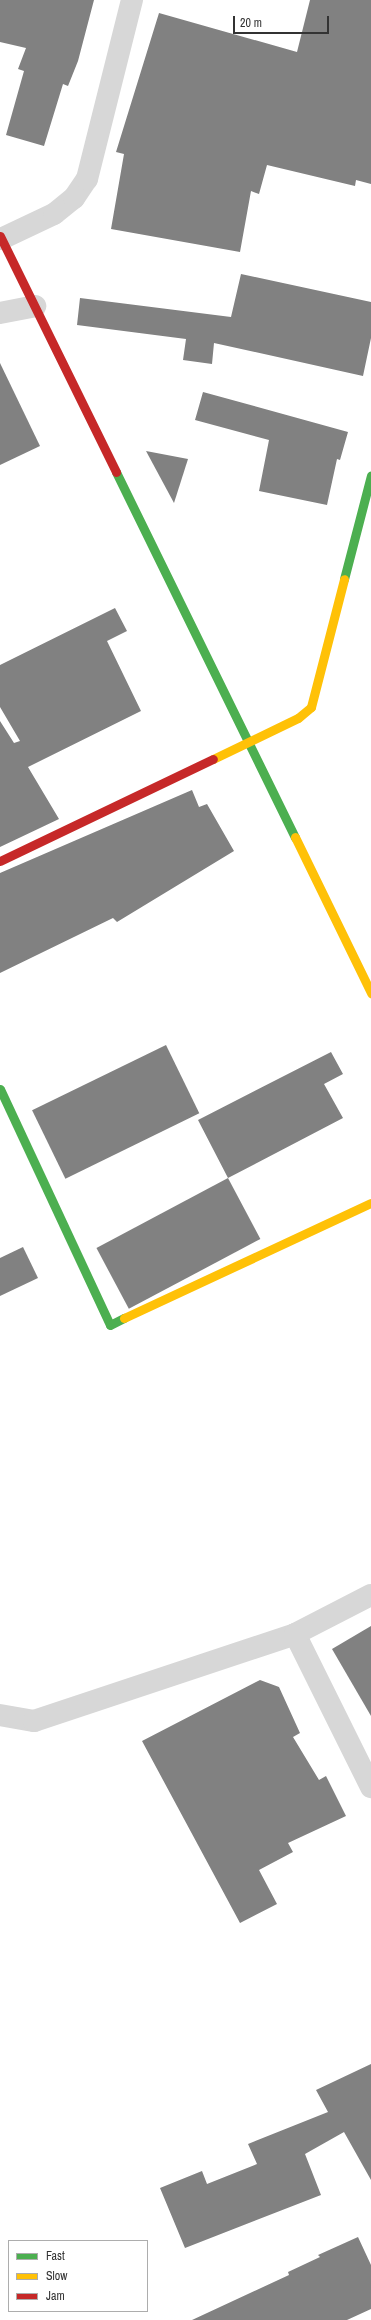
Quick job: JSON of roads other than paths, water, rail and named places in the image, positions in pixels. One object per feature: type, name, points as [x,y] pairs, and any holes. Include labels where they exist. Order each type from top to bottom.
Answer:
[{"type":"street","points":[[132,0],[87,179],[74,198],[54,214],[1,238],[371,993]]},
{"type":"street","points":[[0,313],[34,306]]},
{"type":"street","points":[[0,861],[298,718],[311,707],[371,475]]},
{"type":"street","points":[[0,1089],[110,1325],[371,1203]]},
{"type":"street","points":[[0,1715],[34,1721],[295,1634],[371,1594]]},
{"type":"street","points":[[295,1634],[371,1787]]}]
